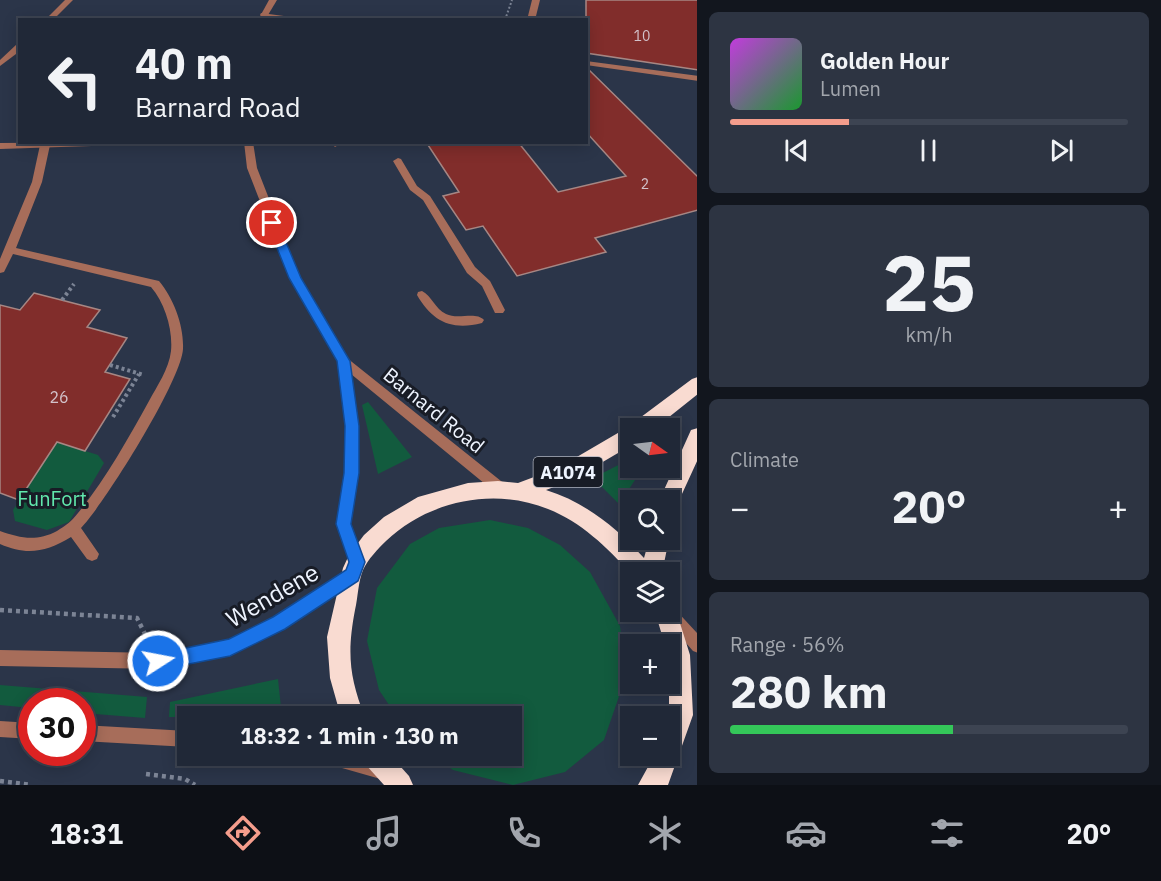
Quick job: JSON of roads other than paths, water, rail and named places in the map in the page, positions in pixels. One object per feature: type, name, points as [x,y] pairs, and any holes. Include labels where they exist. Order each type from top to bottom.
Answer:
[{"type":"highway","points":[[656,418],[697,385]]},
{"type":"highway","points":[[674,490],[697,438]]},
{"type":"highway","name":"A1074","points":[[510,490],[565,474],[620,442]]},
{"type":"highway","points":[[349,706],[342,684],[338,637],[354,569],[386,528],[417,506],[464,490],[510,490],[561,505],[595,524],[623,548],[635,562]]},
{"type":"highway","points":[[670,622],[679,655],[680,718]]},
{"type":"highway","points":[[651,785],[659,776],[662,766]]},
{"type":"street","points":[[50,18],[69,0]]},
{"type":"street","points":[[263,17],[273,0]]},
{"type":"street","points":[[532,18],[536,0]]},
{"type":"street","points":[[0,64],[18,48]]},
{"type":"street","points":[[588,63],[697,79]]},
{"type":"street","points":[[0,146],[84,144]]},
{"type":"street","name":"Barnard Road","points":[[248,144],[252,168],[295,278],[343,361],[352,426],[351,473],[343,524],[354,569]]},
{"type":"street","points":[[0,269],[37,182],[45,146]]},
{"type":"street","points":[[398,161],[413,188],[427,198],[471,270],[486,284],[499,310]]},
{"type":"street","points":[[0,537],[22,545],[44,543],[73,528],[88,513],[165,381],[177,356],[177,343],[164,292],[155,284],[10,250]]},
{"type":"street","points":[[422,295],[433,313],[455,322],[478,320]]},
{"type":"street","name":"Barnard Road","points":[[343,361],[510,490]]},
{"type":"street","points":[[73,528],[92,554]]},
{"type":"street","name":"Wendene","points":[[0,658],[158,661],[230,647],[279,623],[354,569]]},
{"type":"street","points":[[676,622],[697,645]]},
{"type":"street","points":[[0,729],[18,730]]},
{"type":"street","points":[[96,734],[177,738]]},
{"type":"street","points":[[368,766],[388,771]]},
{"type":"park label","name":"FunFort","points":[[52,498]]}]
